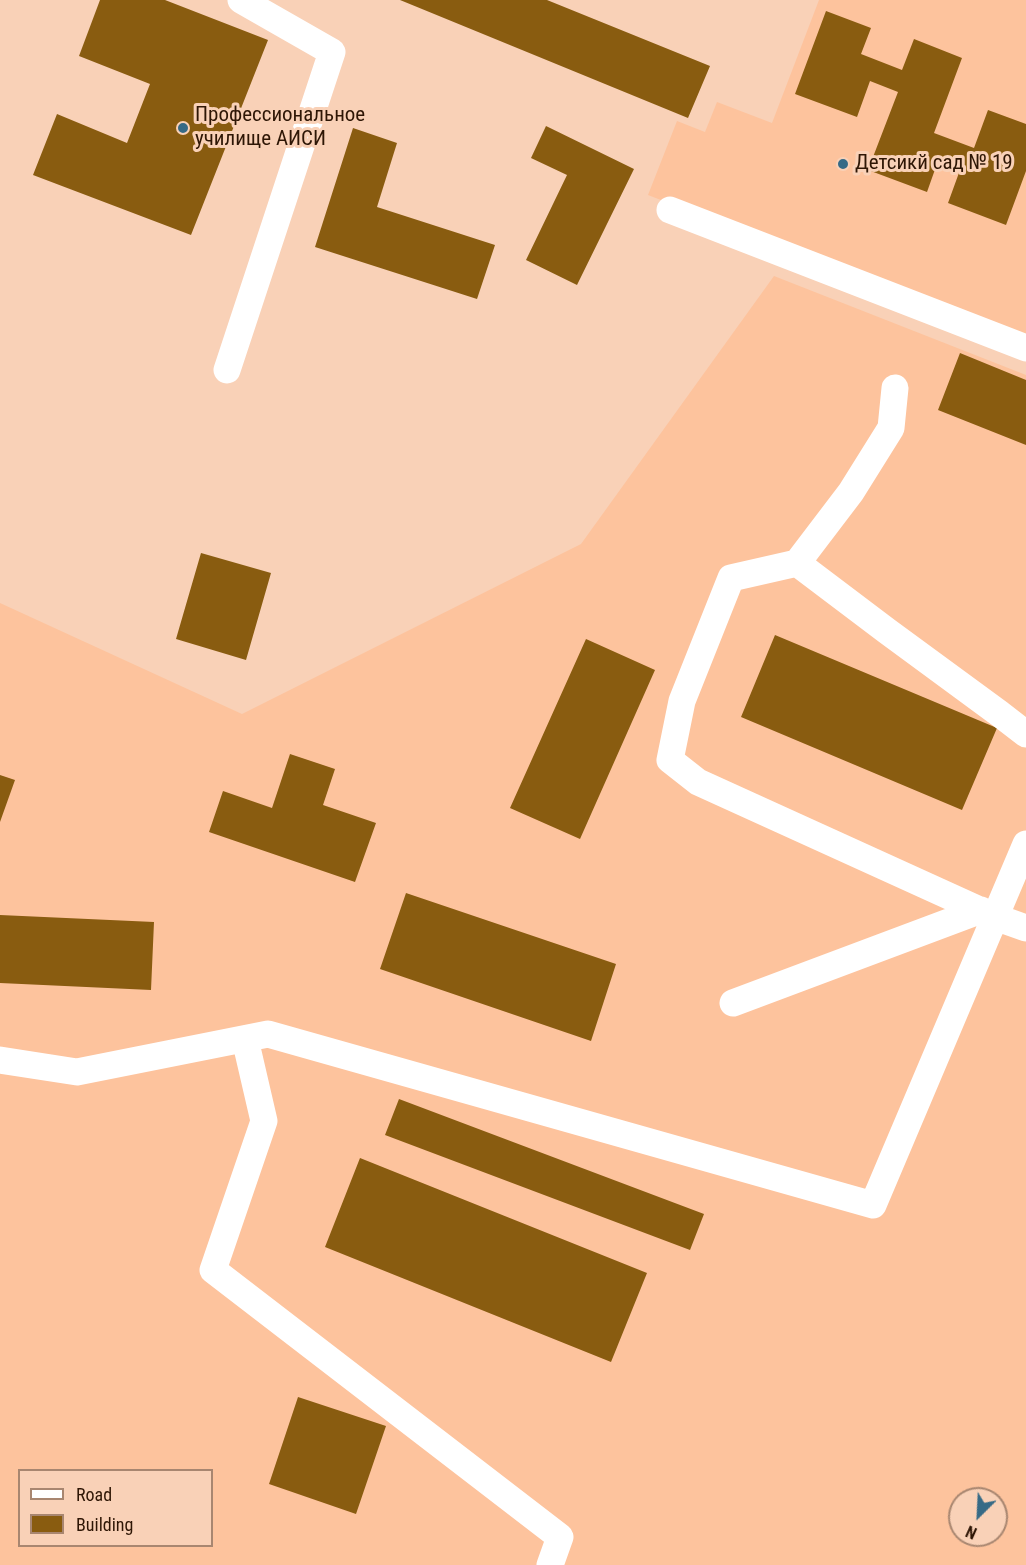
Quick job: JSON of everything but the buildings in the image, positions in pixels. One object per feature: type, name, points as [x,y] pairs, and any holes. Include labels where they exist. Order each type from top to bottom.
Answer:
[{"type":"lane","points":[[227,370],[332,52],[241,0]]},
{"type":"lane","points":[[670,210],[1026,348]]},
{"type":"lane","points":[[895,388],[891,428],[851,492],[797,563],[731,578],[682,702],[670,760],[698,782],[988,914],[1026,928]]},
{"type":"lane","points":[[797,563],[1026,734]]},
{"type":"lane","points":[[0,1060],[77,1072],[268,1034],[873,1205],[988,914],[1026,844]]},
{"type":"lane","points":[[733,1003],[988,914]]},
{"type":"lane","points":[[245,1039],[264,1121],[213,1270],[560,1537],[550,1565]]},
{"type":"shaded area","name":"Детсикй сад № 19","points":[[819,0],[1026,0],[1026,342],[648,195],[677,121],[705,132],[717,102],[772,123]]},
{"type":"shaded area","points":[[774,276],[1026,375],[1026,1565],[0,1565],[0,603],[242,714],[581,544]]},
{"type":"place","name":"Профессиональное училище АИСИ","points":[[183,128]]},
{"type":"place","name":"Детсикй сад № 19","points":[[843,164]]}]
